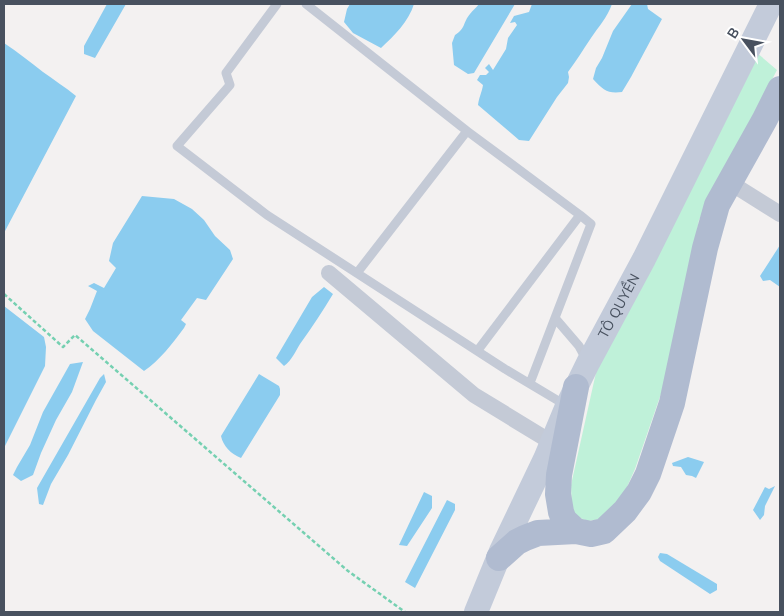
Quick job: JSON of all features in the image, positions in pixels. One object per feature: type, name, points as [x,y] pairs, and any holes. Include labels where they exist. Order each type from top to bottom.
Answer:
[{"type":"main road","name":"TÔ QUYỀN","points":[[476,612],[588,363],[644,259],[771,4]]},
{"type":"main road","points":[[499,558],[517,542],[546,532],[576,531],[591,534],[604,531],[625,511],[639,492],[648,474],[672,403],[704,248],[717,205],[780,89]]},
{"type":"main road","points":[[572,397],[559,474],[558,494],[560,512],[564,520],[576,531]]},
{"type":"street","points":[[729,182],[780,214]]},
{"type":"street","points":[[329,273],[474,395],[551,442]]},
{"type":"lane","points":[[277,4],[226,73],[230,85],[177,146],[267,215],[505,368],[530,383],[572,397]]},
{"type":"lane","points":[[306,4],[467,131],[592,224],[530,383]]},
{"type":"lane","points":[[357,273],[467,131]]},
{"type":"lane","points":[[478,350],[580,215]]},
{"type":"lane","points":[[555,318],[579,346],[588,363]]},
{"type":"path","points":[[4,294],[63,347],[74,335],[348,571],[405,612]]},
{"type":"green space","points":[[756,52],[777,70],[699,220],[672,362],[635,469],[627,487],[613,508],[601,519],[588,521],[572,515],[571,485],[597,368]]},
{"type":"water","points":[[107,4],[126,4],[95,58],[84,54],[84,46]]},
{"type":"water","points":[[350,4],[414,4],[405,22],[381,48],[353,33],[344,22]]},
{"type":"water","points":[[479,4],[515,4],[474,73],[468,74],[454,65],[452,43],[455,35],[461,30],[468,17]]},
{"type":"water","points":[[532,4],[612,4],[605,18],[568,72],[568,83],[529,141],[519,140],[478,105],[483,85],[477,80],[480,75],[486,75],[489,72],[485,68],[489,64],[493,70],[506,49],[508,38],[517,25],[515,22],[510,23],[514,16],[529,12]]},
{"type":"water","points":[[632,4],[647,4],[648,9],[662,19],[622,92],[609,92],[593,79],[613,31]]},
{"type":"water","points":[[4,43],[76,96],[4,233]]},
{"type":"water","points":[[142,196],[174,199],[192,209],[230,250],[233,259],[206,300],[197,298],[181,320],[186,324],[175,340],[161,357],[144,371],[93,331],[85,319],[97,291],[88,286],[94,283],[104,288],[116,268],[109,261],[113,243]]},
{"type":"water","points":[[780,245],[780,287],[770,280],[763,281],[760,276]]},
{"type":"water","points":[[324,287],[333,294],[291,359],[284,366],[276,358],[312,297]]},
{"type":"water","points":[[4,306],[44,337],[46,347],[45,366],[4,448]]},
{"type":"water","points":[[83,362],[72,392],[56,420],[33,475],[21,481],[13,475],[30,445],[43,412],[70,364]]},
{"type":"water","points":[[104,374],[106,382],[51,484],[43,505],[39,504],[37,488]]},
{"type":"water","points":[[259,374],[279,386],[280,395],[241,458],[228,449],[221,436]]},
{"type":"water","points":[[688,457],[704,462],[696,478],[686,475],[681,467],[673,466],[672,463]]},
{"type":"water","points":[[775,486],[765,506],[764,515],[760,520],[753,510],[765,487],[769,489]]},
{"type":"water","points":[[424,492],[432,496],[432,508],[407,546],[399,545]]},
{"type":"water","points":[[447,500],[455,504],[455,510],[415,588],[405,582]]},
{"type":"water","points":[[660,553],[667,554],[717,584],[717,590],[710,594],[660,561],[658,557]]}]
